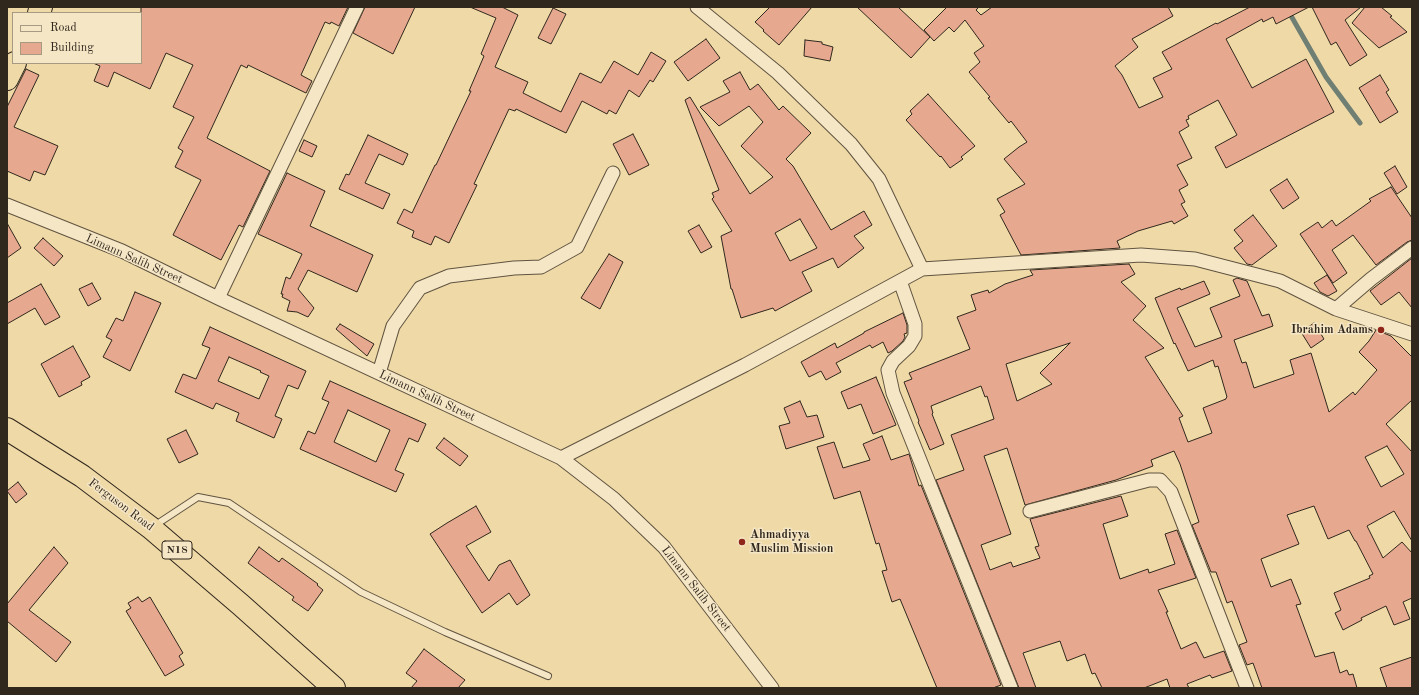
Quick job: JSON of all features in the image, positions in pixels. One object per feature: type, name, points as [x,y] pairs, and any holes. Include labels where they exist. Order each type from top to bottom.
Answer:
[{"type":"highway","points":[[7,80],[15,64]]},
{"type":"highway","name":"Ferguson Road","points":[[7,429],[82,476],[151,528],[241,605],[334,688]]},
{"type":"street","points":[[218,298],[357,7]]},
{"type":"street","points":[[697,7],[778,73],[850,144],[879,179],[922,269]]},
{"type":"street","points":[[379,373],[393,326],[420,288],[449,276],[514,268],[541,267],[577,247],[613,173]]},
{"type":"street","name":"Limann Salih Street","points":[[7,205],[122,251],[218,298],[561,458],[614,499],[664,547],[772,688]]},
{"type":"street","points":[[1336,309],[1371,279],[1412,248]]},
{"type":"street","points":[[561,458],[745,365],[922,269],[1141,255],[1196,259],[1280,281],[1336,309],[1412,334]]},
{"type":"street","points":[[900,281],[915,324],[915,336],[909,346],[893,361],[888,370],[893,393],[1011,688]]},
{"type":"street","points":[[1030,511],[1149,480],[1160,480],[1171,492],[1247,688]]},
{"type":"lane","points":[[151,528],[198,497],[229,503],[361,592],[444,632],[548,676]]},
{"type":"building","points":[[141,7],[348,7],[339,26],[331,22],[330,24],[325,22],[301,75],[312,81],[306,93],[248,65],[247,68],[241,65],[207,138],[270,171],[243,227],[239,225],[221,260],[173,235],[201,180],[175,167],[183,151],[178,148],[194,117],[173,107],[193,65],[166,53],[150,89],[114,72],[108,87],[94,81],[100,66],[95,64],[142,64]]},
{"type":"building","points":[[365,7],[415,7],[393,54],[353,33]]},
{"type":"building","points":[[470,7],[502,7],[518,15],[495,67],[528,82],[523,93],[561,112],[580,73],[601,83],[614,61],[638,75],[651,52],[666,61],[653,82],[650,80],[639,97],[629,90],[616,114],[609,110],[607,114],[582,101],[566,133],[516,109],[515,111],[509,109],[474,184],[477,185],[449,243],[435,236],[431,245],[412,237],[414,231],[397,223],[404,209],[412,213],[471,91],[469,91],[484,56],[481,54],[496,18]]},
{"type":"building","points":[[770,7],[812,7],[779,45],[755,22]]},
{"type":"building","points":[[857,7],[898,7],[930,37],[911,58]]},
{"type":"building","points":[[947,7],[979,7],[976,10],[981,15],[992,7],[1168,7],[1173,16],[1132,39],[1138,47],[1115,66],[1122,75],[1139,108],[1163,97],[1153,78],[1172,69],[1162,52],[1216,23],[1217,24],[1250,7],[1309,7],[1276,24],[1273,17],[1263,22],[1262,19],[1226,39],[1252,88],[1306,59],[1334,112],[1226,168],[1215,147],[1237,135],[1218,100],[1188,116],[1189,119],[1186,120],[1189,126],[1179,132],[1192,158],[1177,165],[1188,185],[1179,190],[1185,202],[1181,204],[1188,216],[1174,224],[1172,221],[1138,231],[1117,241],[1120,248],[1021,255],[1000,215],[1005,212],[997,199],[1025,184],[1004,159],[1027,142],[1011,121],[1009,123],[988,98],[990,97],[969,72],[980,62],[974,53],[984,46],[965,20],[954,32],[949,27],[934,41],[924,30]]},
{"type":"building","points":[[1312,7],[1361,7],[1345,20],[1367,55],[1350,66],[1336,42],[1331,45]]},
{"type":"building","points":[[1365,7],[1381,7],[1407,32],[1379,48],[1352,23]]},
{"type":"building","points":[[553,8],[566,14],[551,44],[538,38]]},
{"type":"building","points":[[706,39],[720,58],[688,81],[674,62]]},
{"type":"building","points":[[805,40],[822,42],[822,44],[833,47],[830,61],[804,56]]},
{"type":"building","points":[[26,69],[39,75],[14,127],[58,146],[45,175],[34,171],[30,181],[7,171],[7,107]]},
{"type":"building","points":[[740,72],[750,90],[758,84],[779,110],[783,106],[811,133],[786,159],[793,166],[831,230],[864,211],[872,225],[854,236],[864,248],[838,268],[833,258],[802,272],[812,291],[775,311],[773,308],[741,318],[731,289],[721,236],[732,231],[712,199],[714,197],[712,193],[719,190],[685,100],[690,97],[750,194],[773,177],[741,146],[763,122],[749,106],[719,126],[700,107],[730,92],[723,81]],"holes":[[[800,219],[817,248],[790,261],[775,233]]]},
{"type":"building","points":[[1380,75],[1389,90],[1386,92],[1398,112],[1380,123],[1359,88]]},
{"type":"building","points":[[928,94],[975,146],[961,157],[963,159],[950,168],[941,156],[940,157],[906,120],[912,114],[910,111]]},
{"type":"building","points":[[633,134],[649,165],[629,175],[613,144]]},
{"type":"building","points":[[368,135],[408,154],[403,165],[379,154],[365,183],[390,194],[383,209],[339,189],[346,174],[349,175]]},
{"type":"building","points":[[304,140],[317,146],[312,157],[299,151]]},
{"type":"building","points":[[1395,166],[1407,187],[1397,194],[1384,173]]},
{"type":"building","points":[[287,173],[325,191],[310,226],[373,255],[357,292],[308,270],[298,289],[314,308],[308,317],[297,312],[287,311],[290,301],[282,297],[283,294],[281,294],[286,277],[290,279],[302,254],[258,234]]},
{"type":"building","points":[[1287,179],[1299,198],[1283,209],[1270,190]]},
{"type":"building","points":[[1391,187],[1412,218],[1412,240],[1407,242],[1376,265],[1353,235],[1332,250],[1347,273],[1333,283],[1300,234],[1318,222],[1322,228],[1332,220],[1336,226],[1371,201],[1369,199]]},
{"type":"building","points":[[1253,215],[1277,246],[1252,265],[1247,264],[1234,248],[1243,241],[1234,230]]},
{"type":"building","points":[[7,223],[21,248],[7,258]]},
{"type":"building","points":[[699,225],[712,247],[701,253],[688,231]]},
{"type":"building","points":[[43,238],[63,256],[54,266],[34,248]]},
{"type":"building","points":[[609,254],[623,262],[600,309],[581,298]]},
{"type":"building","points":[[1412,258],[1412,308],[1399,292],[1381,305],[1370,291]]},
{"type":"building","points":[[1129,264],[1135,274],[1121,282],[1146,306],[1133,320],[1164,348],[1145,357],[1183,416],[1179,418],[1188,442],[1212,433],[1203,408],[1226,399],[1227,397],[1218,366],[1215,367],[1213,360],[1188,371],[1175,343],[1174,344],[1155,298],[1180,288],[1181,290],[1204,281],[1210,294],[1177,308],[1195,347],[1222,337],[1210,308],[1240,296],[1233,280],[1237,278],[1247,281],[1262,316],[1269,314],[1273,326],[1234,340],[1242,363],[1246,362],[1254,388],[1294,374],[1290,360],[1311,353],[1329,412],[1353,392],[1355,395],[1377,370],[1359,352],[1376,330],[1391,336],[1412,357],[1412,400],[1386,424],[1412,452],[1412,541],[1394,511],[1367,526],[1383,558],[1402,542],[1412,553],[1412,598],[1403,602],[1410,619],[1394,625],[1386,606],[1361,618],[1362,620],[1343,630],[1335,613],[1341,610],[1334,593],[1370,578],[1369,576],[1373,574],[1349,530],[1328,539],[1314,506],[1287,515],[1299,544],[1261,559],[1271,587],[1291,579],[1301,604],[1296,605],[1315,657],[1334,652],[1340,673],[1347,670],[1349,675],[1353,674],[1357,688],[1262,688],[1253,663],[1247,665],[1239,645],[1247,642],[1232,601],[1227,603],[1216,572],[1211,572],[1192,525],[1199,522],[1180,464],[1174,451],[1151,460],[1153,466],[1116,480],[1025,505],[1007,448],[984,456],[1011,534],[981,545],[990,570],[1011,562],[1013,567],[1040,558],[1035,547],[1039,546],[1030,519],[1121,496],[1128,516],[1103,524],[1120,579],[1148,569],[1149,573],[1175,564],[1165,534],[1177,530],[1196,578],[1158,590],[1168,612],[1166,612],[1181,649],[1196,642],[1204,658],[1224,651],[1232,671],[1212,678],[1210,675],[1187,684],[1189,688],[1170,688],[1167,679],[1144,688],[1102,688],[1095,673],[1092,674],[1085,654],[1067,661],[1060,641],[1023,653],[1036,688],[1019,688],[936,480],[964,470],[951,435],[994,419],[987,396],[985,397],[981,386],[931,406],[932,414],[944,444],[930,450],[918,422],[919,421],[904,382],[912,379],[909,373],[970,349],[957,317],[976,310],[971,295],[988,290],[989,293],[1005,284],[1033,275],[1030,270]],"holes":[[[1070,343],[1040,373],[1052,384],[1017,401],[1006,364]],[[1387,446],[1404,474],[1381,487],[1365,457]]]},
{"type":"building","points":[[1327,275],[1337,291],[1328,296],[1320,292],[1314,283]]},
{"type":"building","points":[[92,283],[101,299],[88,306],[79,289]]},
{"type":"building","points":[[41,284],[60,317],[45,325],[35,308],[7,324],[7,303]]},
{"type":"building","points":[[135,292],[161,303],[130,371],[103,357],[112,340],[106,337],[116,318],[123,321]]},
{"type":"building","points":[[903,313],[907,325],[907,333],[904,334],[905,337],[903,341],[892,351],[888,353],[883,342],[872,348],[870,345],[836,363],[841,372],[826,380],[821,371],[809,377],[801,362],[835,343],[837,348],[864,332]]},
{"type":"building","points":[[1314,323],[1324,339],[1311,348],[1301,332]]},
{"type":"building","points":[[340,324],[374,344],[367,356],[336,329]]},
{"type":"building","points":[[210,327],[306,371],[298,389],[288,385],[275,416],[282,419],[274,438],[236,421],[239,413],[216,403],[213,409],[175,392],[183,374],[196,379],[210,348],[202,345]],"holes":[[[229,357],[261,371],[260,372],[269,376],[259,399],[218,381]]]},
{"type":"building","points":[[73,346],[90,377],[81,382],[82,385],[59,397],[41,364]]},
{"type":"building","points":[[876,377],[896,425],[873,434],[861,404],[848,409],[841,392]]},
{"type":"building","points":[[330,381],[426,424],[418,442],[409,438],[395,470],[404,474],[396,492],[300,449],[308,431],[315,434],[329,402],[322,399]],"holes":[[[348,410],[390,430],[376,462],[334,442]]]},
{"type":"building","points":[[800,401],[807,417],[817,415],[824,437],[786,449],[779,426],[790,423],[784,408]]},
{"type":"building","points":[[186,430],[198,454],[179,463],[167,439]]},
{"type":"building","points":[[882,436],[891,460],[909,454],[919,486],[921,485],[1001,685],[993,688],[937,688],[900,599],[892,602],[882,571],[887,570],[879,543],[876,544],[860,491],[834,499],[817,447],[834,442],[843,468],[870,460],[863,444]]},
{"type":"building","points":[[444,438],[468,456],[460,466],[436,448]]},
{"type":"building","points":[[18,482],[27,494],[16,503],[7,491]]},
{"type":"building","points":[[476,506],[491,532],[466,546],[489,581],[499,565],[510,560],[530,595],[517,605],[509,593],[482,613],[430,534]]},
{"type":"building","points":[[54,547],[68,563],[29,610],[71,642],[56,662],[7,621],[7,604]]},
{"type":"building","points":[[259,547],[279,562],[282,558],[318,584],[317,585],[323,590],[308,611],[292,600],[294,597],[248,563]]},
{"type":"building","points":[[138,597],[142,602],[150,597],[183,653],[179,656],[184,665],[165,676],[126,611],[131,608],[128,603]]},
{"type":"building","points":[[424,649],[465,680],[458,688],[411,688],[417,681],[406,673]]},
{"type":"building","points":[[1412,657],[1412,688],[1387,688],[1380,668]]},
{"type":"waterway","points":[[1286,7],[1326,77],[1360,123]]},
{"type":"place","name":"Ibrahim Adams","points":[[1381,330]]},
{"type":"place","name":"Ahmadiyya Muslim Mission","points":[[742,542]]}]
